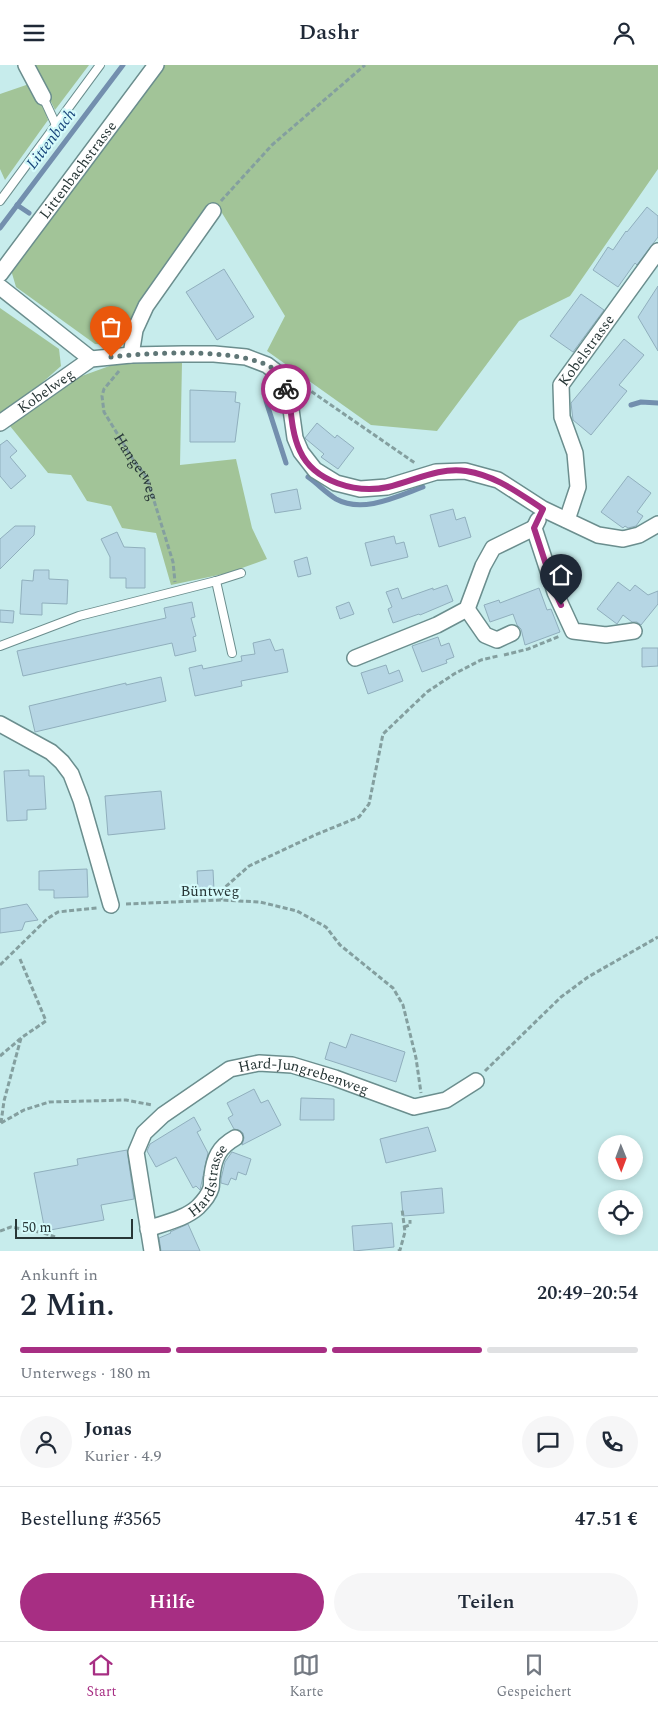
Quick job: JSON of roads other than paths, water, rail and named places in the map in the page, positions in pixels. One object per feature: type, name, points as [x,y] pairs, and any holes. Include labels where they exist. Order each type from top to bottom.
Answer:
[{"type":"street","points":[[26,65],[43,97]]},
{"type":"street","name":"Littenbachstrasse","points":[[0,274],[156,65]]},
{"type":"street","points":[[131,355],[135,330],[146,306],[212,211]]},
{"type":"street","name":"Kobelstrasse","points":[[567,521],[578,487],[575,453],[562,417],[561,385],[658,251]]},
{"type":"street","points":[[0,287],[91,359],[131,355],[214,354],[246,357],[267,365],[280,375],[289,395],[295,437],[301,452],[314,470],[336,483],[360,489],[387,487],[436,472],[465,471],[498,480],[543,509],[598,535],[623,539],[639,535],[658,525]]},
{"type":"street","name":"Kobelweg","points":[[0,423],[91,359]]},
{"type":"street","points":[[355,658],[438,625],[468,609],[483,566],[493,548],[534,528],[543,509]]},
{"type":"street","points":[[534,528],[555,592],[573,631],[606,635],[634,631]]},
{"type":"street","points":[[468,609],[485,635],[496,640],[512,633]]},
{"type":"street","points":[[0,724],[51,752],[71,774],[81,800],[111,905]]},
{"type":"street","name":"Hard-Jungrebenweg","points":[[152,1251],[136,1152],[144,1133],[163,1115],[230,1069],[260,1063],[292,1065],[335,1078],[414,1107],[446,1100],[476,1081]]},
{"type":"street","name":"Hardstrasse","points":[[148,1229],[182,1217],[196,1209],[211,1189],[212,1173],[219,1152],[224,1144],[235,1137]]},
{"type":"lane","points":[[0,201],[100,65]]},
{"type":"lane","points":[[43,97],[56,125]]},
{"type":"lane","points":[[0,646],[79,616],[241,573]]},
{"type":"lane","points":[[216,581],[232,653]]},
{"type":"waterway","name":"Littenbach","points":[[0,228],[123,65]]},
{"type":"waterway","points":[[17,205],[29,213]]},
{"type":"waterway","points":[[266,401],[286,463]]},
{"type":"waterway","points":[[631,405],[641,402],[658,403]]},
{"type":"waterway","points":[[308,477],[336,499],[357,505],[392,499],[423,487]]}]
